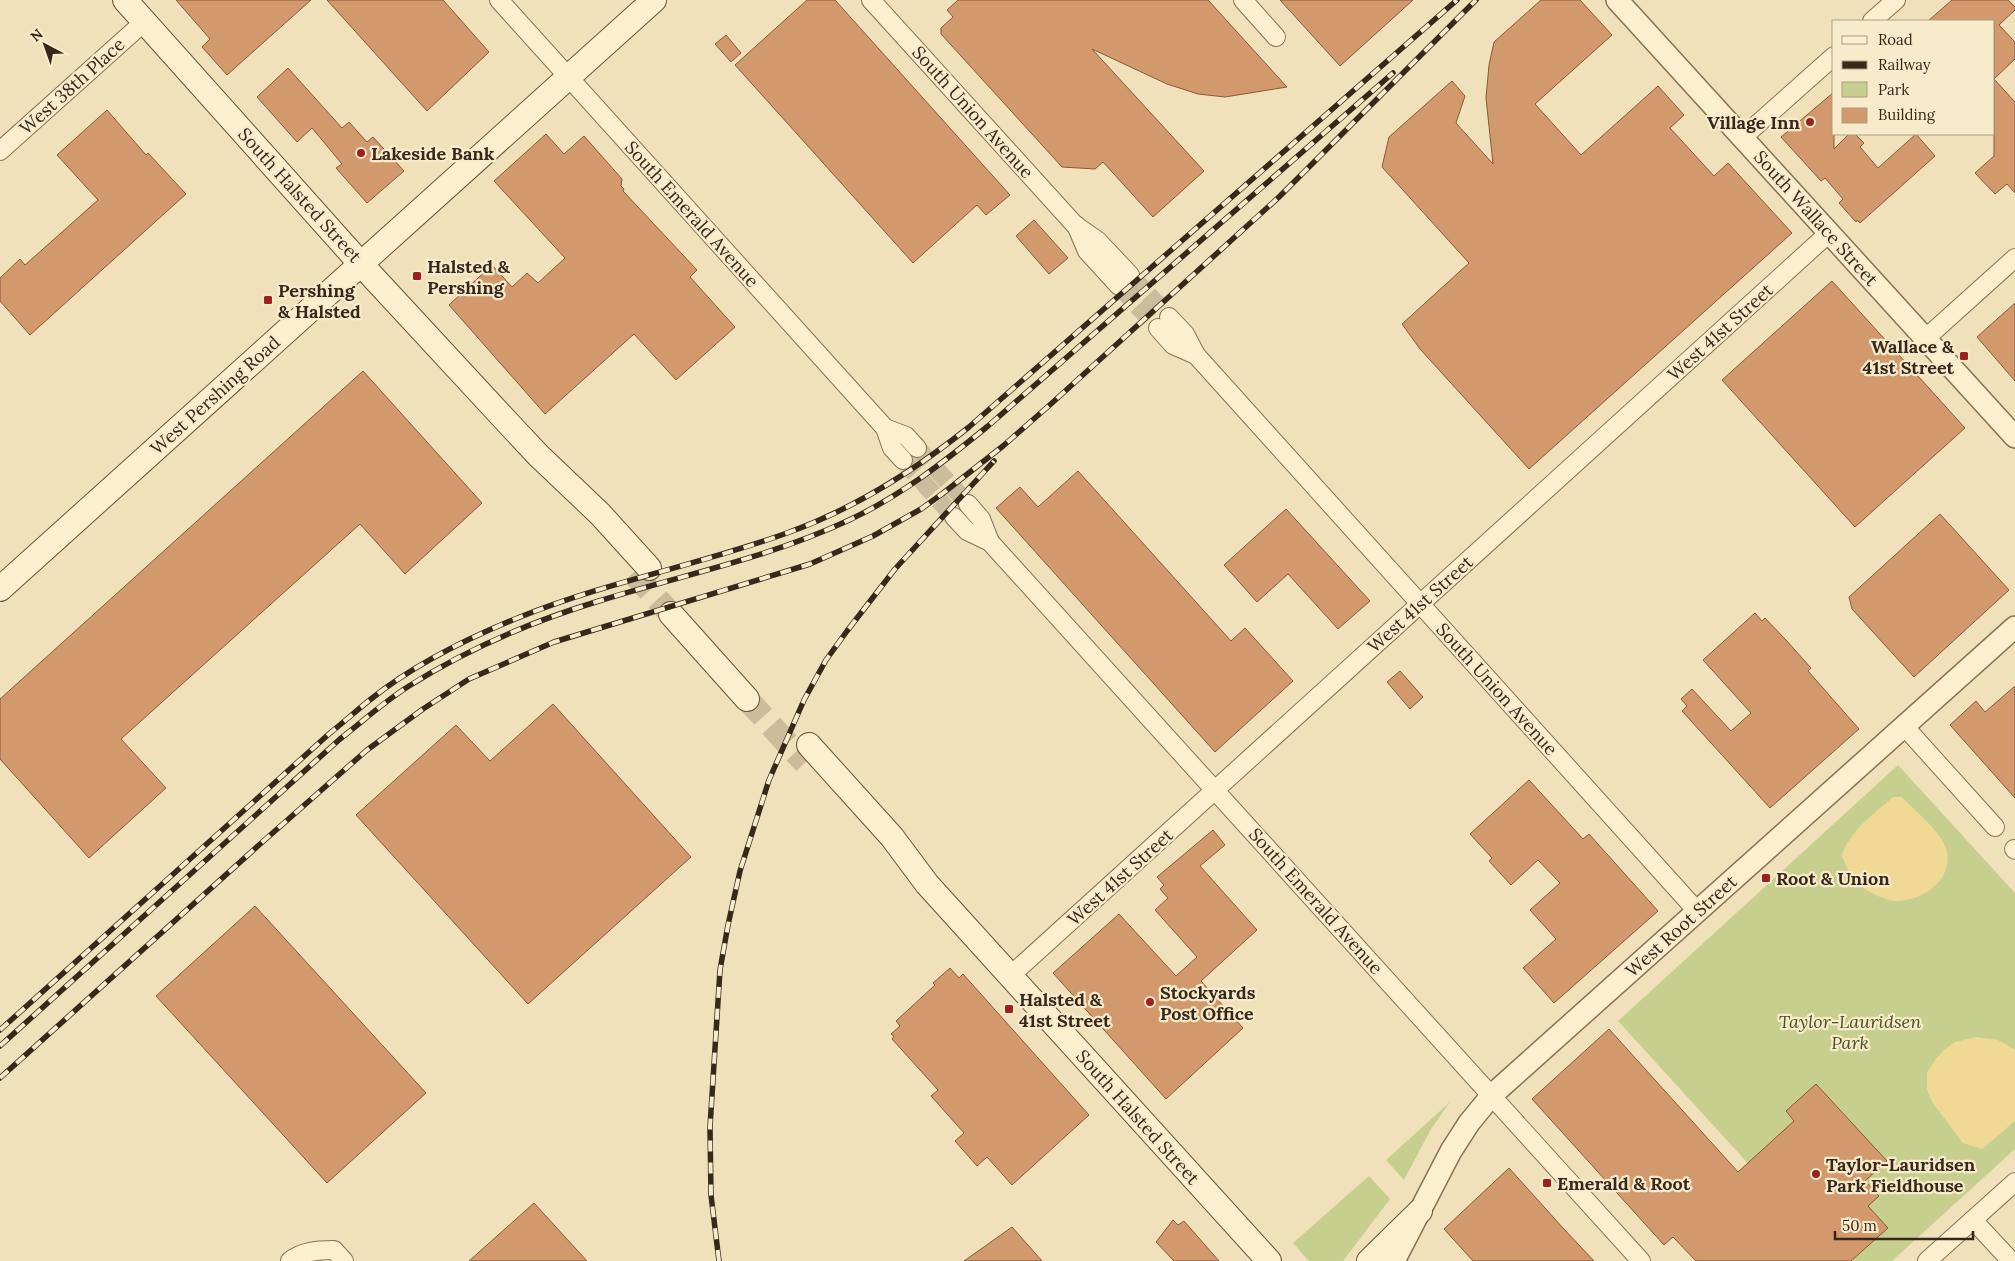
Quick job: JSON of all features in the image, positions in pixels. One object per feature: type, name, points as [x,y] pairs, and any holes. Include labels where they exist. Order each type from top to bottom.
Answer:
[{"type":"main road","name":"South Halsted Street","points":[[125,0],[360,263],[538,455],[600,514],[641,570]]},
{"type":"main road","name":"West Pershing Road","points":[[0,589],[654,0]]},
{"type":"main road","points":[[679,612],[750,691]]},
{"type":"main road","name":"South Halsted Street","points":[[807,754],[881,847],[927,884],[1269,1261]]},
{"type":"main road","points":[[1369,1261],[1420,1212]]},
{"type":"street","name":"South Emerald Avenue","points":[[499,0],[885,428],[892,448],[903,460]]},
{"type":"street","name":"South Union Avenue","points":[[871,0],[1076,225],[1098,241],[1124,280]]},
{"type":"street","points":[[1243,0],[1276,37]]},
{"type":"street","name":"South Wallace Street","points":[[1617,0],[2015,437]]},
{"type":"street","points":[[1873,20],[1896,0]]},
{"type":"street","name":"West 38th Place","points":[[0,151],[144,22]]},
{"type":"street","points":[[1743,137],[1832,58]]},
{"type":"street","name":"West 41st Street","points":[[1010,976],[1829,233]]},
{"type":"street","points":[[1926,338],[2015,258]]},
{"type":"street","name":"South Union Avenue","points":[[1164,323],[1173,344],[1196,356],[1697,911]]},
{"type":"street","name":"South Emerald Avenue","points":[[885,428],[906,436],[917,448]]},
{"type":"street","name":"South Emerald Avenue","points":[[968,504],[981,519],[990,542],[1216,789],[1641,1261]]},
{"type":"street","name":"South Emerald Avenue","points":[[954,517],[967,531],[990,542]]},
{"type":"street","name":"West Root Street","points":[[1394,1261],[1451,1151],[1469,1123],[1492,1095],[2015,627]]},
{"type":"street","points":[[1904,726],[1995,827]]},
{"type":"street","points":[[1927,1261],[2015,1182]]},
{"type":"street","points":[[1973,1220],[2010,1261]]},
{"type":"street","points":[[290,1261],[295,1256],[316,1250],[339,1255]]},
{"type":"green space","name":"Taylor-Lauridsen Park","points":[[1898,765],[2015,893],[2015,1149],[1892,1261],[1837,1261],[1618,1021]]},
{"type":"green space","points":[[1450,1102],[1431,1129],[1404,1180],[1386,1160]]},
{"type":"green space","points":[[1369,1176],[1390,1199],[1343,1261],[1310,1261],[1307,1259],[1293,1243]]},
{"type":"sand","points":[[1893,797],[1902,797],[1932,827],[1942,840],[1948,857],[1947,867],[1943,876],[1936,884],[1928,891],[1909,900],[1888,900],[1868,891],[1851,875],[1842,856],[1845,847],[1856,831]]},
{"type":"sand","points":[[1976,1037],[1998,1040],[2015,1050],[2015,1121],[1982,1149],[1963,1143],[1932,1102],[1927,1089],[1927,1073],[1944,1050],[1955,1042]]},
{"type":"building","points":[[176,0],[311,0],[227,75],[202,47],[210,39]]},
{"type":"building","points":[[327,0],[443,0],[489,52],[427,111]]},
{"type":"building","points":[[807,0],[835,0],[1010,195],[986,215],[977,205],[913,263],[735,65]]},
{"type":"building","points":[[958,0],[1208,0],[1287,87],[1225,97],[1198,94],[1167,84],[1092,49],[1204,171],[1153,217],[1103,162],[1095,169],[1062,167],[941,34],[941,28],[953,17],[947,10]]},
{"type":"building","points":[[1280,0],[1413,0],[1340,66]]},
{"type":"building","points":[[1541,0],[1580,0],[1612,35],[1535,104],[1581,155],[1658,86],[1684,115],[1670,128],[1714,176],[1728,163],[1792,233],[1529,469],[1420,349],[1402,324],[1469,263],[1382,167],[1389,137],[1452,81],[1465,96],[1456,123],[1493,164],[1486,98],[1489,65],[1494,42]]},
{"type":"building","points":[[1952,0],[2008,0],[2015,7],[2015,10],[1999,25],[2015,42],[2015,59],[1995,78],[1995,20],[1929,20]]},
{"type":"building","points":[[726,35],[741,53],[731,62],[715,44]]},
{"type":"building","points":[[288,68],[342,128],[349,122],[367,142],[373,137],[404,171],[367,203],[336,168],[342,164],[312,128],[297,142],[257,97]]},
{"type":"building","points":[[1995,80],[2015,102],[2015,193],[2007,184],[1995,194],[1975,173],[1994,156]]},
{"type":"building","points":[[1832,94],[1834,149],[1848,135],[1856,135],[1864,143],[1860,147],[1878,168],[1917,135],[1935,156],[1860,223],[1857,220],[1856,222],[1839,203],[1843,199],[1825,178],[1821,181],[1781,137]]},
{"type":"building","points":[[107,110],[146,155],[148,153],[186,194],[30,335],[0,301],[0,278],[20,259],[25,265],[98,200],[57,155]]},
{"type":"building","points":[[546,134],[564,154],[584,136],[622,179],[621,186],[624,189],[623,191],[697,270],[690,277],[735,327],[676,380],[634,334],[545,414],[449,305],[492,265],[512,287],[527,273],[538,283],[565,258],[494,181]]},
{"type":"building","points":[[1034,220],[1068,258],[1049,274],[1016,236]]},
{"type":"building","points":[[1832,281],[1965,428],[1855,527],[1722,380]]},
{"type":"building","points":[[2015,303],[2015,381],[1977,337]]},
{"type":"building","points":[[363,371],[482,503],[405,574],[360,524],[121,739],[166,788],[89,858],[0,759],[0,699]]},
{"type":"building","points":[[1078,471],[1231,641],[1245,628],[1293,681],[1215,752],[996,508],[1020,487],[1038,507]]},
{"type":"building","points":[[1286,509],[1370,601],[1338,629],[1288,574],[1257,602],[1224,565]]},
{"type":"building","points":[[1940,514],[2009,590],[1914,677],[1852,609],[1849,597]]},
{"type":"building","points":[[1755,613],[1762,621],[1765,618],[1786,640],[1811,668],[1808,671],[1859,729],[1770,808],[1682,711],[1687,706],[1681,699],[1692,689],[1731,731],[1751,713],[1703,660]]},
{"type":"building","points":[[1400,671],[1423,697],[1410,709],[1387,682]]},
{"type":"building","points":[[2015,686],[2015,798],[1950,725],[1976,701],[1985,712]]},
{"type":"building","points":[[553,704],[691,857],[528,1004],[356,815],[456,725],[490,761]]},
{"type":"building","points":[[1529,780],[1583,839],[1589,834],[1658,911],[1554,1003],[1523,968],[1556,939],[1530,910],[1560,883],[1538,860],[1511,885],[1489,861],[1492,858],[1470,834]]},
{"type":"building","name":"Stockyards Post Office","points":[[1213,830],[1225,845],[1200,866],[1257,930],[1201,981],[1243,1028],[1166,1099],[1053,973],[1119,914],[1176,976],[1197,957],[1155,910],[1168,898],[1160,889],[1164,885],[1157,877]]},
{"type":"building","points":[[255,906],[426,1093],[327,1183],[156,996]]},
{"type":"building","points":[[950,968],[959,978],[963,974],[1089,1115],[1012,1185],[987,1157],[977,1166],[955,1141],[964,1133],[931,1096],[938,1090],[892,1039],[894,1036],[891,1034],[900,1026],[896,1021],[935,985],[933,983]]},
{"type":"building","points":[[1609,1029],[1738,1172],[1794,1121],[1786,1111],[1816,1084],[1887,1161],[1865,1181],[1879,1196],[1868,1206],[1888,1228],[1851,1261],[1696,1261],[1673,1237],[1664,1245],[1532,1099]]},
{"type":"building","points":[[1509,1168],[1594,1261],[1473,1261],[1444,1229]]},
{"type":"building","points":[[534,1203],[587,1261],[469,1261]]},
{"type":"building","points":[[1173,1220],[1178,1225],[1184,1221],[1219,1261],[1174,1261],[1156,1242]]},
{"type":"building","points":[[1012,1227],[1042,1261],[964,1261]]},
{"type":"tunnel","points":[[1130,275],[1169,317]]},
{"type":"tunnel","points":[[1119,286],[1158,328]]},
{"type":"tunnel","points":[[917,448],[968,504]]},
{"type":"tunnel","points":[[903,460],[954,517]]},
{"type":"tunnel","points":[[633,573],[671,614]]},
{"type":"tunnel","points":[[747,699],[805,763]]},
{"type":"railway","points":[[0,1030],[330,733],[371,699],[406,674],[442,653],[520,617],[620,583],[720,555],[812,523],[860,501],[927,459],[969,427],[1457,0]]},
{"type":"railway","points":[[0,1078],[367,750],[423,709],[469,679],[554,642],[810,564],[873,536],[921,509],[942,494],[1003,446],[1052,403],[1279,197],[1476,0]]},
{"type":"railway","points":[[0,1046],[340,739],[409,686],[477,648],[525,627],[574,609],[756,556],[817,534],[866,512],[921,478],[988,426],[1393,73]]},
{"type":"railway","points":[[719,1261],[711,1195],[710,1127],[720,970],[740,871],[769,780],[804,700],[826,660],[895,569],[994,461]]},
{"type":"place","name":"Village Inn","points":[[1810,122]]},
{"type":"place","name":"Lakeside Bank","points":[[361,153]]},
{"type":"place","name":"Halsted & Pershing","points":[[417,276]]},
{"type":"place","name":"Pershing & Halsted","points":[[268,300]]},
{"type":"place","name":"Wallace & 41st Street","points":[[1964,356]]},
{"type":"place","name":"Root & Union","points":[[1766,878]]},
{"type":"place","name":"Stockyards Post Office","points":[[1150,1002]]},
{"type":"place","name":"Halsted & 41st Street","points":[[1009,1009]]},
{"type":"place","name":"Taylor-Lauridsen Park Fieldhouse","points":[[1816,1174]]},
{"type":"place","name":"Emerald & Root","points":[[1547,1183]]}]
